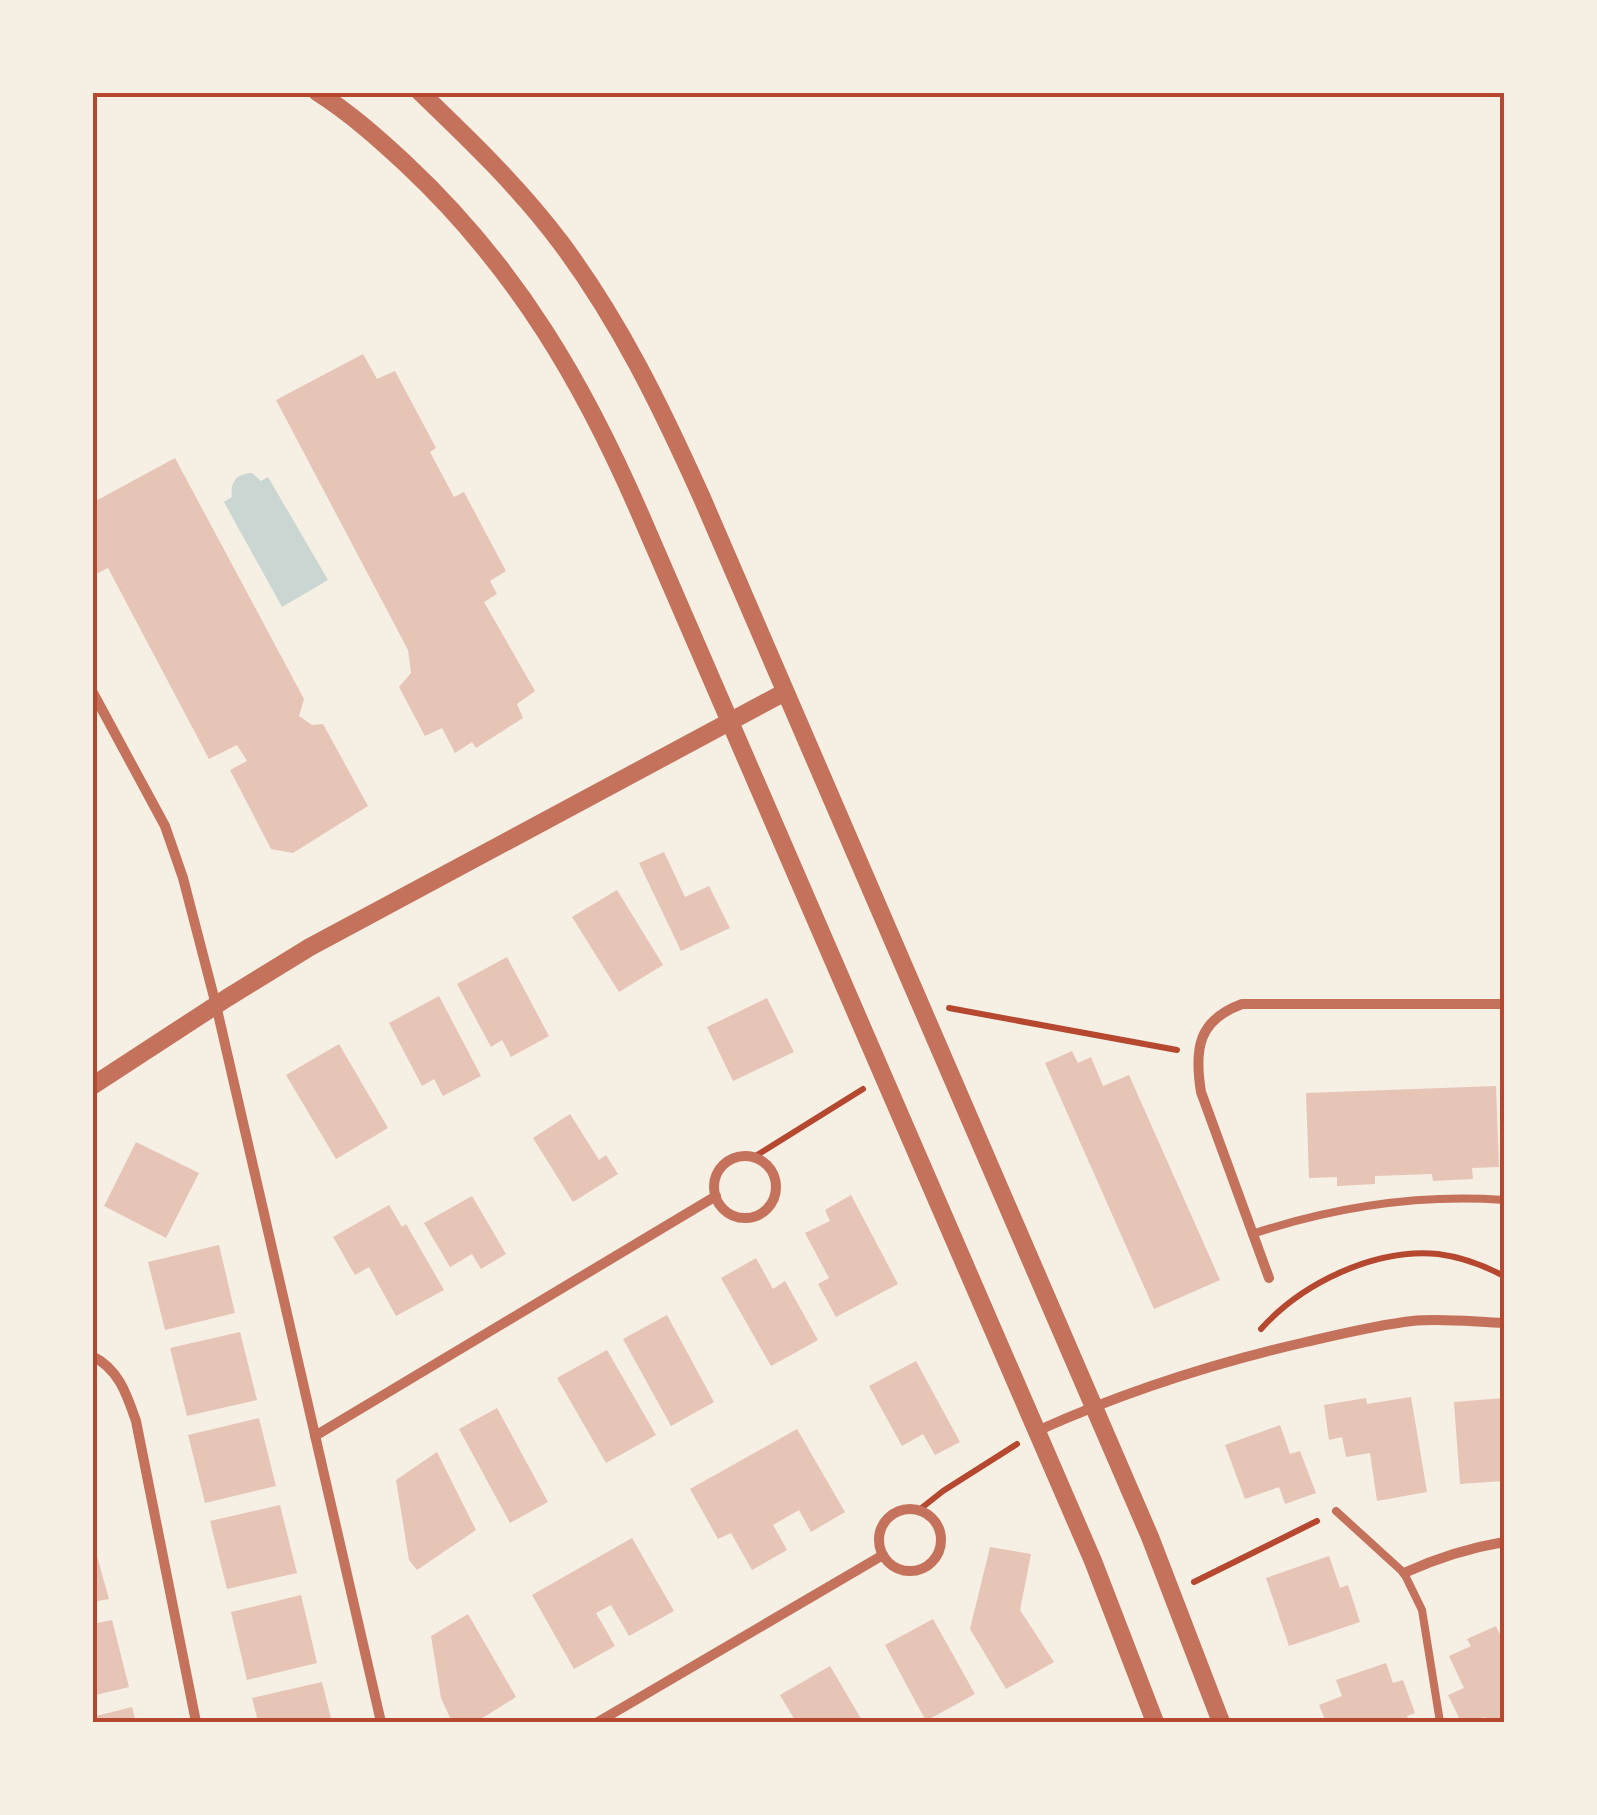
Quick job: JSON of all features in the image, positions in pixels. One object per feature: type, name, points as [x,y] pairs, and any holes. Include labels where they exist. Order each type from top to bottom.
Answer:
[{"type":"street","points":[[317,92],[343,109],[427,184],[492,256],[574,376],[622,472],[1037,1431],[1155,1722]]},
{"type":"street","points":[[420,92],[519,192],[561,243],[617,328],[679,447],[1093,1406],[1172,1592],[1221,1722]]},
{"type":"street","points":[[92,692],[170,837],[184,878],[380,1722]]},
{"type":"street","points":[[92,1086],[356,922],[786,692]]},
{"type":"street","points":[[1268,1278],[1201,1092],[1198,1054],[1210,1022],[1224,1010],[1242,1004],[1504,1004]]},
{"type":"street","points":[[736,1157],[754,1158],[769,1167],[775,1178],[775,1196],[765,1211],[754,1217],[736,1217],[721,1207],[715,1179],[726,1163],[736,1157]]},
{"type":"street","points":[[314,1436],[716,1196]]},
{"type":"street","points":[[1037,1431],[1093,1406],[1236,1360],[1329,1337],[1414,1321],[1504,1323]]},
{"type":"street","points":[[92,1356],[115,1373],[136,1421],[196,1722]]},
{"type":"street","points":[[901,1510],[918,1510],[930,1516],[940,1531],[940,1549],[934,1560],[919,1570],[896,1568],[883,1555],[879,1538],[886,1521],[901,1510]]},
{"type":"street","points":[[1404,1573],[1453,1553],[1504,1542]]},
{"type":"street","points":[[598,1722],[883,1555]]},
{"type":"lane","points":[[1252,1234],[1316,1216],[1381,1204],[1447,1198],[1504,1200]]},
{"type":"lane","points":[[1336,1511],[1404,1573],[1422,1610],[1440,1722]]},
{"type":"path","points":[[920,1002],[1198,1054]]},
{"type":"path","points":[[754,1158],[884,1077]]},
{"type":"path","points":[[1236,1360],[1265,1324],[1303,1294],[1360,1266],[1390,1257],[1436,1254],[1480,1263],[1504,1276]]},
{"type":"path","points":[[918,1510],[1037,1431]]},
{"type":"path","points":[[1172,1592],[1336,1511]]},
{"type":"shaded area","points":[[252,473],[261,481],[268,477],[328,580],[282,607],[224,502],[232,497],[235,480]]},
{"type":"building","points":[[363,354],[377,379],[395,371],[436,448],[430,452],[454,497],[464,492],[506,571],[490,581],[497,594],[484,602],[535,691],[517,704],[523,718],[476,748],[472,742],[455,753],[442,728],[425,736],[399,687],[411,673],[408,650],[276,400]]},
{"type":"building","points":[[175,458],[304,699],[299,716],[312,725],[323,724],[368,806],[293,853],[271,849],[230,770],[247,761],[237,745],[209,759],[108,568],[94,575],[92,572],[92,503]]},
{"type":"building","points":[[664,852],[685,897],[709,886],[730,928],[681,951],[639,863]]},
{"type":"building","points":[[617,890],[663,965],[619,992],[572,917]]},
{"type":"building","points":[[507,957],[549,1036],[511,1057],[502,1040],[491,1047],[457,984]]},
{"type":"building","points":[[439,996],[481,1076],[443,1096],[434,1079],[422,1086],[389,1023]]},
{"type":"building","points":[[767,998],[794,1052],[733,1081],[707,1027]]},
{"type":"building","points":[[339,1044],[388,1128],[336,1159],[286,1075]]},
{"type":"building","points":[[1072,1051],[1078,1063],[1091,1057],[1103,1086],[1129,1075],[1220,1280],[1154,1309],[1045,1063]]},
{"type":"building","points":[[1496,1086],[1499,1167],[1472,1168],[1473,1179],[1433,1181],[1432,1174],[1375,1176],[1375,1184],[1337,1186],[1337,1177],[1309,1178],[1306,1093]]},
{"type":"building","points":[[570,1114],[599,1160],[606,1155],[618,1174],[573,1202],[533,1138]]},
{"type":"building","points":[[136,1142],[199,1173],[166,1238],[104,1206]]},
{"type":"building","points":[[851,1195],[898,1284],[836,1317],[818,1284],[829,1278],[805,1233],[830,1221],[825,1210]]},
{"type":"building","points":[[472,1196],[506,1254],[481,1269],[472,1254],[450,1267],[424,1223]]},
{"type":"building","points":[[389,1205],[402,1227],[406,1224],[444,1290],[396,1316],[369,1267],[355,1275],[333,1237]]},
{"type":"building","points":[[219,1245],[235,1313],[165,1330],[148,1262]]},
{"type":"building","points":[[756,1258],[773,1289],[785,1281],[818,1340],[771,1366],[721,1278]]},
{"type":"building","points":[[667,1315],[714,1402],[671,1426],[623,1339]]},
{"type":"building","points":[[240,1332],[257,1400],[187,1416],[170,1348]]},
{"type":"building","points":[[607,1350],[656,1435],[606,1463],[557,1378]]},
{"type":"building","points":[[916,1361],[960,1442],[935,1455],[923,1434],[902,1446],[869,1386]]},
{"type":"building","points":[[1411,1397],[1427,1492],[1377,1501],[1370,1453],[1346,1457],[1342,1437],[1329,1440],[1324,1405],[1366,1398],[1367,1404]]},
{"type":"building","points":[[1504,1398],[1504,1481],[1460,1484],[1454,1402]]},
{"type":"building","points":[[497,1408],[548,1502],[510,1523],[459,1429]]},
{"type":"building","points":[[259,1418],[276,1486],[205,1503],[188,1435]]},
{"type":"building","points":[[1280,1425],[1290,1454],[1300,1451],[1316,1493],[1285,1504],[1279,1487],[1245,1499],[1225,1445]]},
{"type":"building","points":[[797,1429],[845,1512],[811,1532],[799,1510],[773,1525],[787,1550],[752,1570],[731,1533],[718,1539],[690,1489]]},
{"type":"building","points":[[437,1452],[476,1530],[417,1570],[409,1560],[396,1480]]},
{"type":"building","points":[[280,1505],[297,1573],[227,1589],[210,1521]]},
{"type":"building","points":[[92,1538],[109,1599],[92,1602]]},
{"type":"building","points":[[632,1538],[674,1611],[629,1636],[611,1605],[596,1613],[615,1646],[574,1669],[532,1595]]},
{"type":"building","points":[[990,1547],[1031,1554],[1020,1610],[1054,1662],[1006,1689],[970,1629]]},
{"type":"building","points":[[1329,1556],[1340,1588],[1348,1585],[1360,1622],[1289,1646],[1266,1578]]},
{"type":"building","points":[[301,1595],[317,1663],[247,1680],[231,1612]]},
{"type":"building","points":[[468,1614],[516,1697],[476,1722],[452,1722],[441,1698],[431,1636]]},
{"type":"building","points":[[933,1619],[975,1694],[926,1721],[885,1645]]},
{"type":"building","points":[[112,1620],[129,1687],[92,1696],[92,1624]]},
{"type":"building","points":[[1496,1626],[1504,1644],[1504,1718],[1494,1722],[1485,1717],[1461,1722],[1448,1695],[1464,1688],[1449,1656],[1471,1646],[1467,1639]]},
{"type":"building","points":[[1386,1663],[1393,1683],[1403,1680],[1415,1713],[1407,1716],[1409,1722],[1326,1722],[1319,1705],[1342,1696],[1336,1680]]},
{"type":"building","points":[[830,1666],[863,1722],[796,1722],[780,1695]]},
{"type":"building","points":[[322,1682],[332,1722],[258,1722],[252,1698]]},
{"type":"building","points":[[132,1707],[136,1722],[92,1722],[92,1717]]}]
